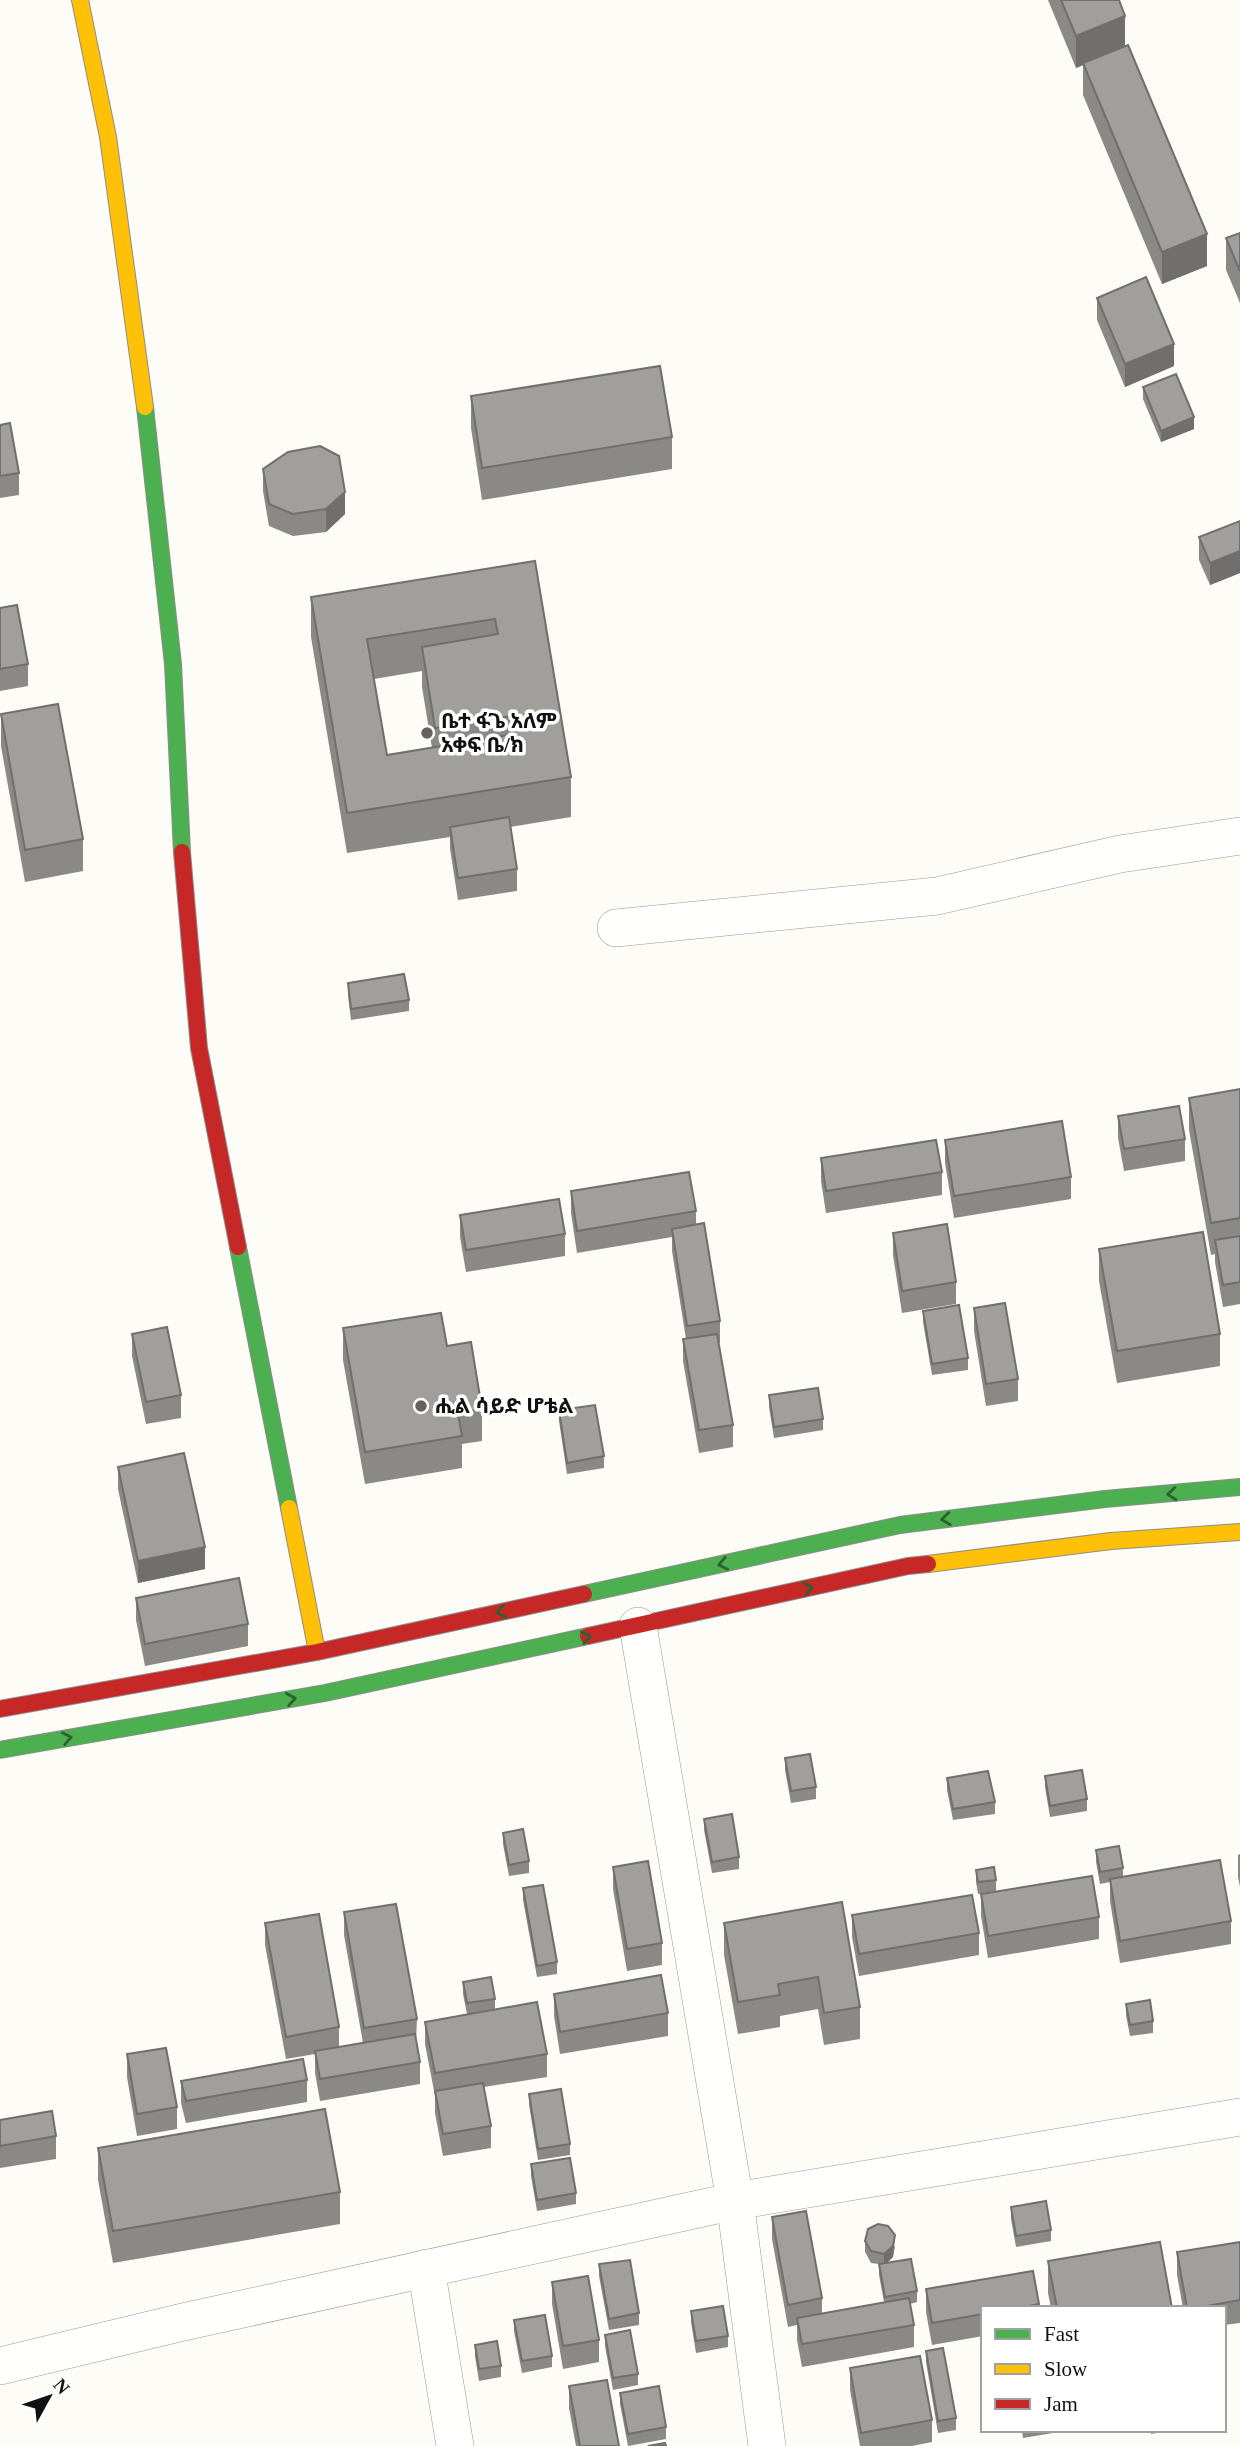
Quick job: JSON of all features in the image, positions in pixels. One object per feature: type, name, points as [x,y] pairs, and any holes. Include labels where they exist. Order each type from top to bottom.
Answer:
[{"type":"main road","points":[[80,0],[108,137],[146,419],[173,664],[183,879],[199,1048],[317,1652]]},
{"type":"main road","points":[[0,1709],[317,1652],[900,1525],[1105,1499],[1240,1488]]},
{"type":"main road","points":[[0,1751],[325,1693],[908,1566],[1111,1541],[1240,1532]]},
{"type":"street","points":[[616,928],[937,896],[1120,854],[1240,836]]},
{"type":"street","points":[[638,1626],[735,2201],[767,2446]]},
{"type":"street","points":[[0,2366],[183,2322],[735,2201],[1240,2117]]},
{"type":"street","points":[[426,2268],[455,2446]]},
{"type":"building","points":[[1061,0],[1119,0],[1125,16],[1076,36]]},
{"type":"building","points":[[1128,45],[1207,234],[1162,252],[1083,63]]},
{"type":"building","points":[[1240,233],[1240,271],[1226,238]]},
{"type":"building","points":[[1146,277],[1174,344],[1125,364],[1097,298]]},
{"type":"building","points":[[660,366],[672,437],[482,468],[471,396]]},
{"type":"building","points":[[1176,374],[1194,417],[1161,431],[1143,387]]},
{"type":"building","points":[[10,423],[19,473],[0,476],[0,425]]},
{"type":"building","points":[[320,446],[339,456],[345,492],[326,509],[293,514],[269,504],[263,469],[288,452]]},
{"type":"building","points":[[1240,521],[1240,551],[1210,563],[1199,537]]},
{"type":"building","points":[[535,561],[571,777],[347,813],[311,597]],"holes":[[[495,619],[498,634],[422,647],[435,728],[512,716],[515,734],[387,755],[367,639]]]},
{"type":"building","points":[[17,605],[28,664],[0,669],[0,608]]},
{"type":"building","points":[[58,704],[83,839],[25,850],[1,714]]},
{"type":"building","points":[[509,817],[517,869],[458,878],[450,827]]},
{"type":"building","points":[[404,974],[409,1000],[351,1009],[348,983]]},
{"type":"building","points":[[1240,1089],[1240,1218],[1211,1223],[1189,1098]]},
{"type":"building","points":[[1179,1106],[1185,1139],[1124,1149],[1118,1116]]},
{"type":"building","points":[[1062,1121],[1071,1177],[954,1196],[945,1140]]},
{"type":"building","points":[[936,1140],[942,1172],[826,1191],[821,1158]]},
{"type":"building","points":[[689,1172],[696,1211],[577,1231],[571,1191]]},
{"type":"building","points":[[559,1199],[565,1234],[466,1250],[460,1215]]},
{"type":"building","points":[[704,1223],[720,1321],[687,1326],[672,1229]]},
{"type":"building","points":[[947,1224],[956,1282],[902,1291],[893,1233]]},
{"type":"building","points":[[1203,1232],[1220,1334],[1117,1351],[1099,1249]]},
{"type":"building","points":[[1240,1236],[1240,1282],[1223,1285],[1215,1240]]},
{"type":"building","points":[[1005,1303],[1018,1379],[986,1384],[974,1308]]},
{"type":"building","points":[[959,1305],[968,1358],[932,1364],[923,1311]]},
{"type":"building","points":[[441,1313],[447,1346],[471,1342],[482,1409],[458,1413],[462,1436],[365,1452],[343,1328]]},
{"type":"building","points":[[167,1327],[181,1395],[146,1402],[132,1334]]},
{"type":"building","points":[[717,1334],[733,1425],[699,1430],[683,1339]]},
{"type":"building","points":[[818,1388],[823,1419],[774,1427],[769,1395]]},
{"type":"building","points":[[595,1405],[604,1456],[567,1463],[559,1410]]},
{"type":"building","points":[[184,1453],[205,1547],[138,1561],[118,1467]]},
{"type":"building","points":[[239,1578],[248,1624],[145,1644],[136,1598]]},
{"type":"building","points":[[810,1754],[816,1787],[791,1791],[785,1758]]},
{"type":"building","points":[[1082,1770],[1087,1799],[1050,1806],[1045,1776]]},
{"type":"building","points":[[988,1771],[995,1802],[953,1809],[947,1778]]},
{"type":"building","points":[[732,1814],[739,1857],[712,1862],[704,1819]]},
{"type":"building","points":[[523,1829],[529,1861],[509,1865],[503,1833]]},
{"type":"building","points":[[1119,1846],[1123,1868],[1100,1872],[1096,1850]]},
{"type":"building","points":[[1220,1860],[1231,1921],[1120,1941],[1110,1879]]},
{"type":"building","points":[[648,1861],[662,1943],[627,1949],[613,1867]]},
{"type":"building","points":[[994,1867],[996,1880],[978,1882],[976,1870]]},
{"type":"building","points":[[1092,1876],[1099,1917],[988,1936],[981,1894]]},
{"type":"building","points":[[543,1885],[557,1962],[537,1966],[523,1888]]},
{"type":"building","points":[[972,1895],[979,1933],[859,1954],[852,1915]]},
{"type":"building","points":[[842,1902],[860,2007],[824,2013],[818,1977],[778,1984],[780,1995],[738,2002],[724,1923]]},
{"type":"building","points":[[396,1904],[417,2019],[364,2028],[344,1912]]},
{"type":"building","points":[[319,1914],[339,2027],[286,2037],[265,1923]]},
{"type":"building","points":[[661,1975],[668,2013],[560,2032],[554,1994]]},
{"type":"building","points":[[491,1977],[495,1999],[467,2003],[463,1982]]},
{"type":"building","points":[[1150,2000],[1153,2021],[1130,2025],[1126,2004]]},
{"type":"building","points":[[537,2002],[547,2054],[435,2073],[425,2022]]},
{"type":"building","points":[[415,2034],[420,2062],[320,2079],[315,2051]]},
{"type":"building","points":[[166,2048],[177,2107],[137,2114],[127,2054]]},
{"type":"building","points":[[303,2059],[307,2080],[186,2101],[181,2081]]},
{"type":"building","points":[[483,2083],[491,2126],[443,2134],[435,2091]]},
{"type":"building","points":[[561,2089],[570,2144],[538,2149],[529,2094]]},
{"type":"building","points":[[325,2109],[340,2192],[113,2231],[98,2148]]},
{"type":"building","points":[[52,2111],[56,2136],[0,2146],[0,2120]]},
{"type":"building","points":[[570,2158],[576,2193],[537,2200],[531,2164]]},
{"type":"building","points":[[1046,2201],[1051,2230],[1016,2236],[1011,2207]]},
{"type":"building","points":[[806,2211],[822,2298],[788,2305],[772,2217]]},
{"type":"building","points":[[878,2224],[888,2226],[895,2235],[893,2246],[884,2254],[871,2251],[865,2241],[868,2229]]},
{"type":"building","points":[[1160,2242],[1172,2306],[1057,2306],[1048,2261]]},
{"type":"building","points":[[1240,2242],[1240,2300],[1207,2306],[1187,2306],[1177,2252]]},
{"type":"building","points":[[911,2259],[917,2291],[885,2297],[879,2264]]},
{"type":"building","points":[[630,2260],[639,2313],[609,2319],[599,2264]]},
{"type":"building","points":[[1033,2271],[1039,2304],[981,2306],[981,2314],[932,2323],[926,2289]]},
{"type":"building","points":[[588,2276],[599,2340],[563,2346],[552,2282]]},
{"type":"building","points":[[909,2298],[914,2325],[802,2344],[797,2318]]},
{"type":"building","points":[[723,2306],[728,2336],[696,2341],[691,2311]]},
{"type":"building","points":[[545,2315],[552,2356],[522,2361],[514,2320]]},
{"type":"building","points":[[630,2330],[638,2374],[613,2378],[605,2335]]},
{"type":"building","points":[[497,2341],[501,2366],[479,2369],[475,2345]]},
{"type":"building","points":[[943,2348],[956,2418],[938,2421],[926,2351]]},
{"type":"building","points":[[920,2356],[932,2420],[861,2433],[850,2368]]},
{"type":"building","points":[[607,2380],[619,2446],[580,2446],[569,2386]]},
{"type":"building","points":[[659,2386],[666,2427],[628,2434],[620,2393]]},
{"type":"traffic: fast","points":[[145,407],[173,664],[182,852]]},
{"type":"traffic: fast","points":[[238,1247],[289,1508]]},
{"type":"traffic: fast","points":[[584,1594],[900,1525],[1105,1499],[1240,1487]]},
{"type":"traffic: fast","points":[[0,1750],[325,1693],[588,1636]]},
{"type":"traffic: slow","points":[[80,0],[108,137],[145,407]]},
{"type":"traffic: slow","points":[[289,1508],[317,1652]]},
{"type":"traffic: slow","points":[[928,1564],[1111,1541],[1240,1532]]},
{"type":"traffic: jam","points":[[182,852],[199,1048],[238,1247]]},
{"type":"traffic: jam","points":[[588,1636],[908,1566],[928,1564]]},
{"type":"traffic: jam","points":[[0,1709],[317,1652],[584,1594]]},
{"type":"place","name":"ቤተ ፋጌ አለም አቀፍ ቤ/ክ","points":[[427,733]]},
{"type":"place","name":"ሒል ሳይድ ሆቴል","points":[[421,1406]]}]
